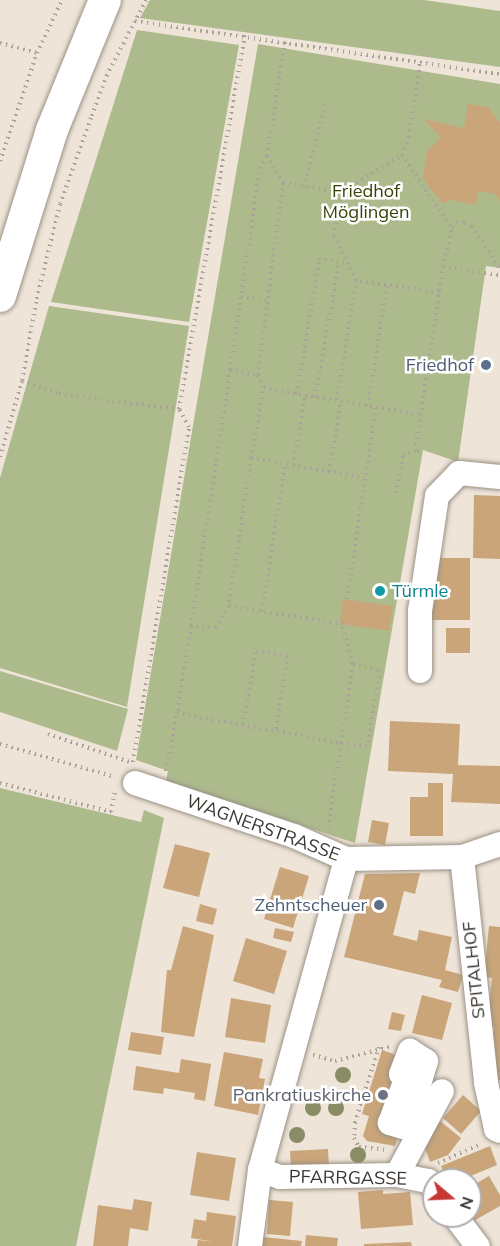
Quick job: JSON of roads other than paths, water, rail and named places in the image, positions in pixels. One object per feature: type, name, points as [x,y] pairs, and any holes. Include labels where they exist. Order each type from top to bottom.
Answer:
[{"type":"main road","points":[[0,296],[52,129],[105,0]]},
{"type":"street","points":[[420,671],[420,611],[437,496],[459,473],[500,477]]},
{"type":"street","name":"WAGNERSTRASSE","points":[[141,771],[346,859],[462,857],[500,844]]},
{"type":"street","name":"SPITALHOF","points":[[462,857],[493,1084],[496,1129],[494,1136]]},
{"type":"street","points":[[250,1246],[260,1170],[346,859]]},
{"type":"street","points":[[397,1175],[442,1091]]},
{"type":"street","name":"PFARRGASSE","points":[[260,1170],[280,1177],[397,1175],[422,1179]]},
{"type":"street","points":[[464,1228],[478,1246]]},
{"type":"place","name":"Friedhof","points":[[486,365]]},
{"type":"place","name":"Türmle","points":[[380,591]]},
{"type":"place","name":"Zehntscheuer","points":[[379,905]]},
{"type":"place","name":"Pankratiuskirche","points":[[383,1095]]},
{"type":"park label","name":"Friedhof Möglingen","points":[[366,202]]}]
